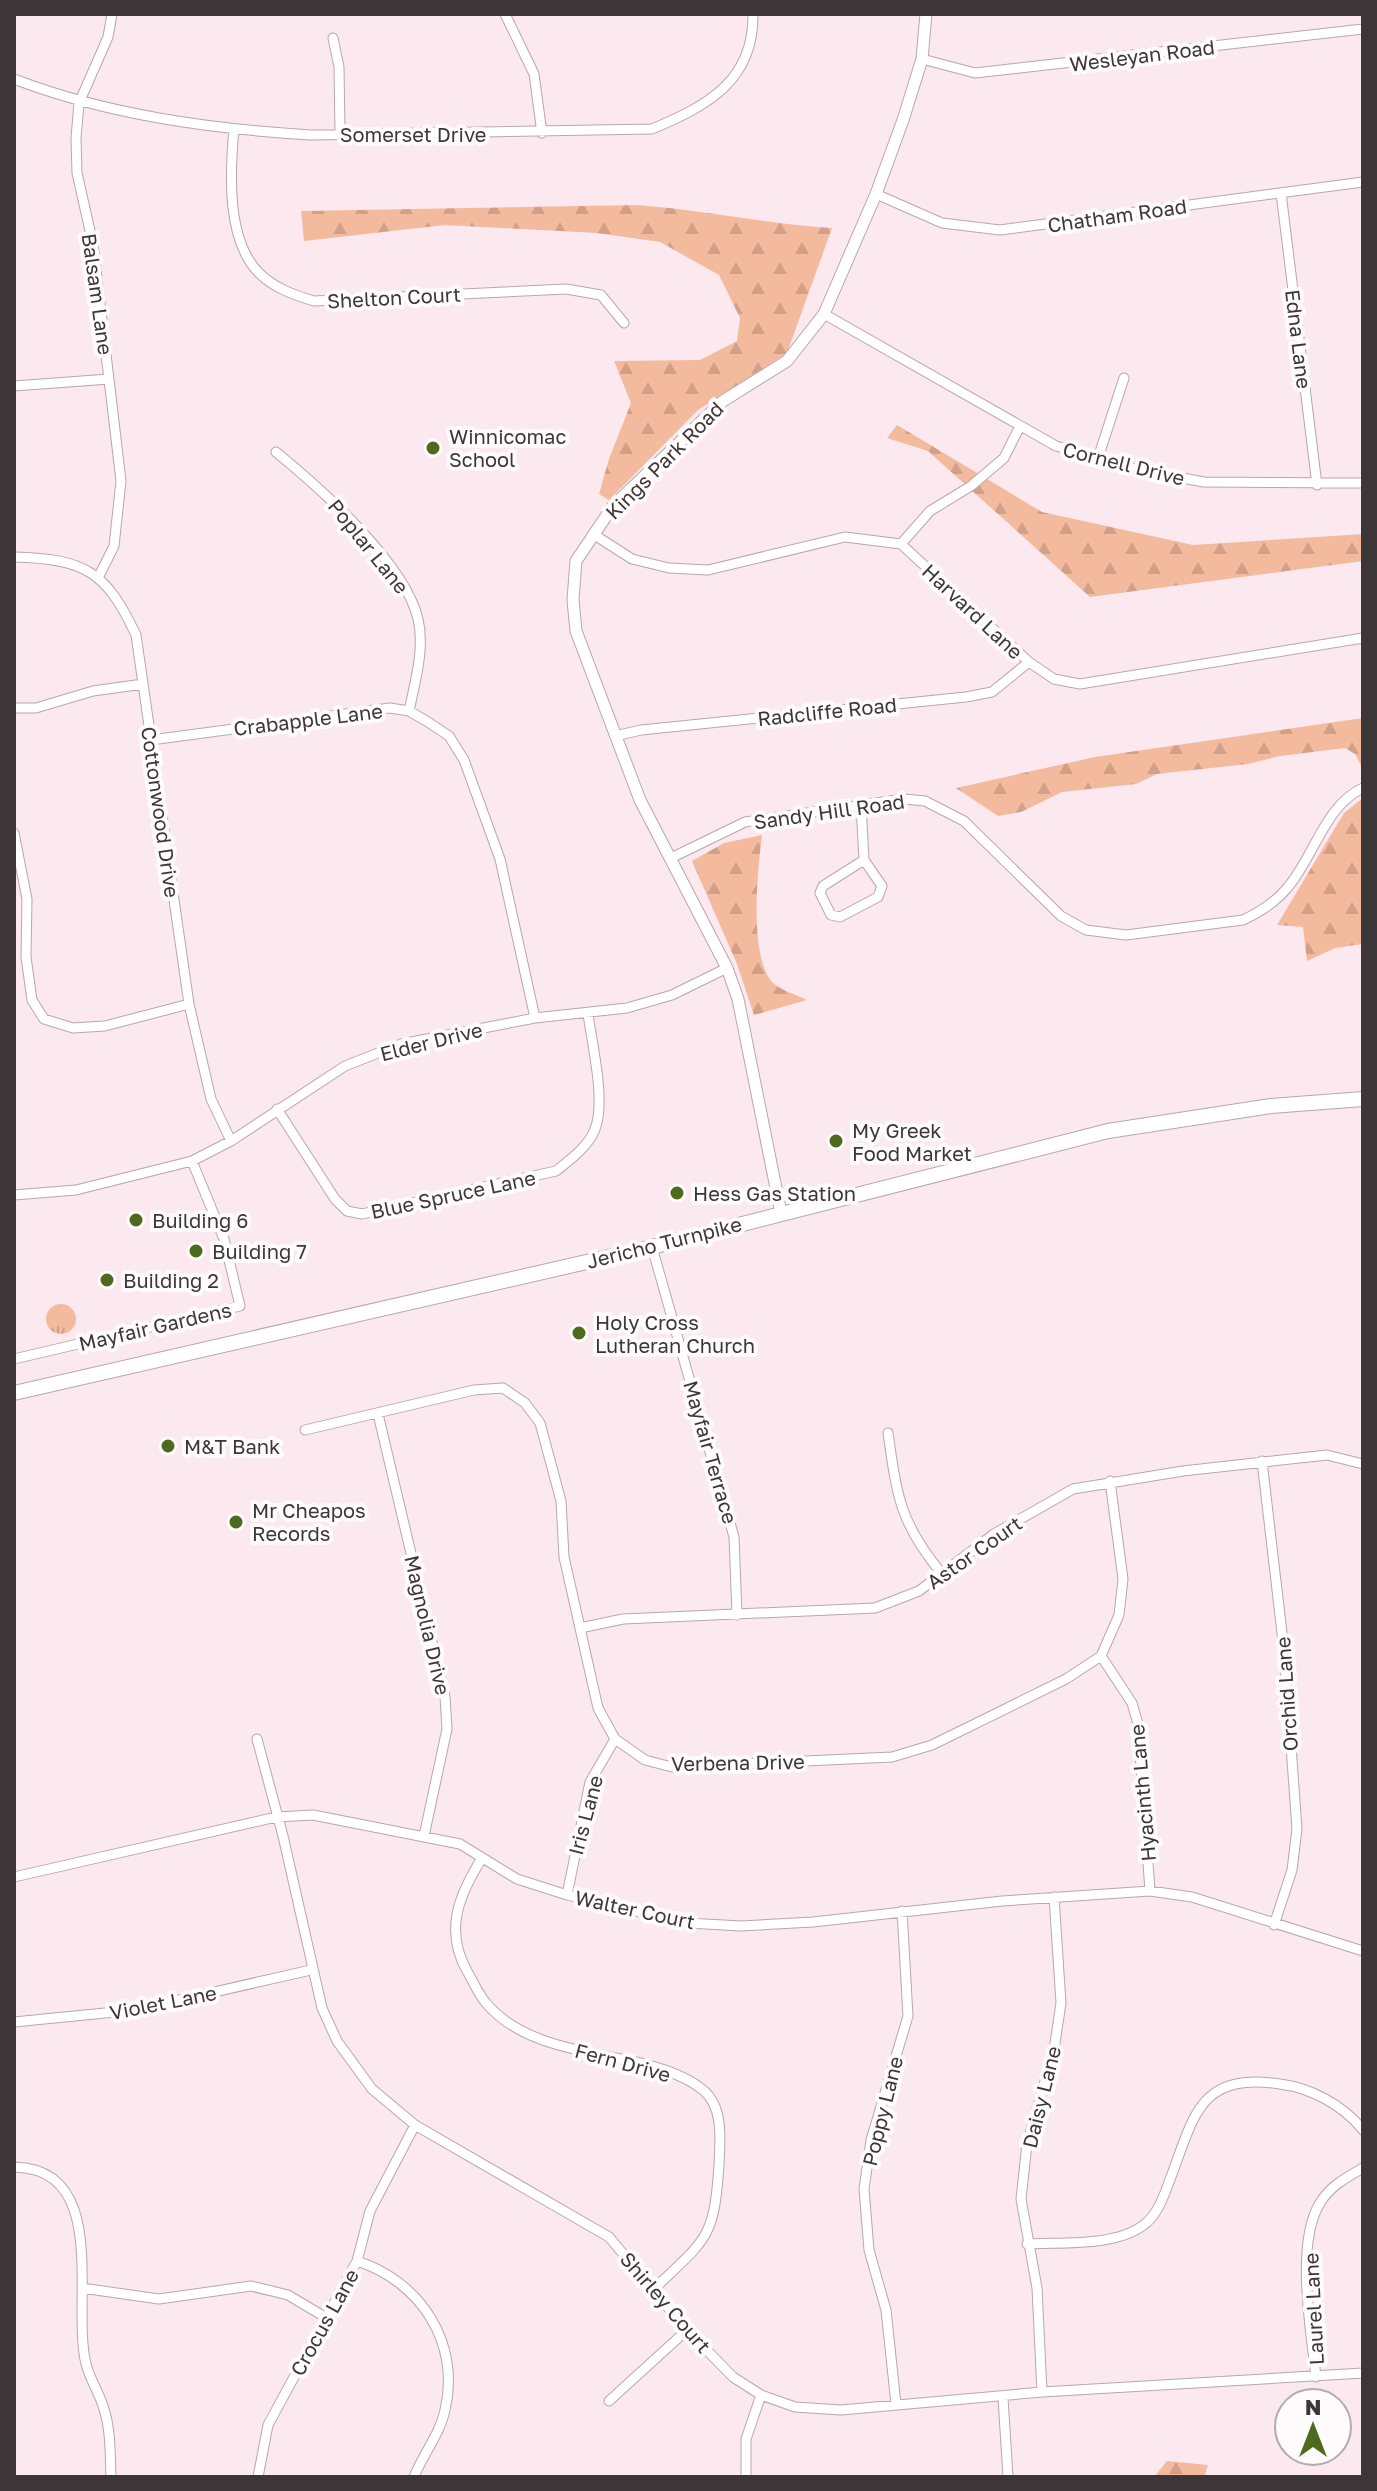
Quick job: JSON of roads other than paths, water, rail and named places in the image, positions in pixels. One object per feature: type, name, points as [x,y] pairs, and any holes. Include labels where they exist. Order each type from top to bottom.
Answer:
[{"type":"main road","name":"Jericho Turnpike","points":[[14,1393],[652,1247],[1138,1125],[1271,1106],[1363,1099]]},
{"type":"street","name":"Balsam Lane","points":[[99,576],[114,546],[121,501],[93,244],[77,173],[79,103],[108,37],[112,14]]},
{"type":"street","points":[[505,14],[534,74],[542,133]]},
{"type":"street","name":"Somerset Drive","points":[[14,79],[79,103],[234,129],[311,135],[652,129],[687,114],[732,79],[747,58],[753,14]]},
{"type":"street","name":"Kings Park Road","points":[[781,1213],[738,999],[727,968],[640,800],[576,631],[573,600],[576,561],[613,506],[723,401],[787,361],[824,314],[876,194],[922,59],[926,14]]},
{"type":"street","name":"Wesleyan Road","points":[[922,59],[975,73],[1363,29]]},
{"type":"street","points":[[333,38],[339,67],[340,133]]},
{"type":"street","name":"Shelton Court","points":[[234,129],[231,161],[241,245],[258,272],[286,292],[314,301],[566,289],[601,295],[624,323]]},
{"type":"street","name":"Chatham Road","points":[[876,194],[942,223],[1000,230],[1363,182]]},
{"type":"street","name":"Edna Lane","points":[[1281,193],[1317,485]]},
{"type":"street","name":"Cornell Drive","points":[[824,314],[1056,446],[1204,482],[1363,483]]},
{"type":"street","points":[[1098,458],[1124,378]]},
{"type":"street","points":[[14,386],[109,379]]},
{"type":"street","points":[[593,534],[632,559],[669,568],[708,570],[845,537],[901,544],[930,511],[971,486],[1004,458],[1020,426]]},
{"type":"street","name":"Poplar Lane","points":[[276,452],[338,503],[411,598],[419,621],[420,648],[409,711]]},
{"type":"street","name":"Harvard Lane","points":[[901,544],[1029,662],[1054,679],[1080,684],[1363,638]]},
{"type":"street","points":[[14,557],[73,564],[99,576]]},
{"type":"street","name":"Cottonwood Drive","points":[[99,576],[121,603],[136,635],[189,1004],[211,1099],[231,1141]]},
{"type":"street","name":"Radcliffe Road","points":[[615,736],[641,730],[966,697],[992,692],[1029,662]]},
{"type":"street","points":[[14,708],[36,708],[93,691],[143,684]]},
{"type":"street","name":"Crabapple Lane","points":[[151,740],[372,709],[409,711],[449,736],[464,760],[500,859],[535,1018]]},
{"type":"street","name":"Sandy Hill Road","points":[[671,858],[745,822],[904,799],[945,809],[964,821],[1061,916],[1086,930],[1126,935],[1243,920],[1258,913],[1291,885],[1337,811],[1349,796],[1363,788]]},
{"type":"street","points":[[861,805],[864,860],[882,886],[878,897],[840,917],[831,915],[820,893],[823,886],[864,860]]},
{"type":"street","points":[[14,833],[27,899],[26,957],[32,1000],[44,1019],[73,1028],[105,1026],[189,1004]]},
{"type":"street","name":"Elder Drive","points":[[14,1195],[76,1190],[192,1161],[231,1141],[345,1066],[401,1044],[535,1018],[627,1008],[672,995],[727,968]]},
{"type":"street","name":"Blue Spruce Lane","points":[[277,1109],[335,1199],[347,1211],[362,1214],[497,1187],[556,1171],[578,1153],[595,1129],[599,1104],[588,1014]]},
{"type":"street","name":"Mayfair Gardens","points":[[14,1359],[240,1306],[224,1239],[192,1161]]},
{"type":"street","name":"Mayfair Terrace","points":[[652,1247],[734,1537],[737,1615]]},
{"type":"street","name":"Verbena Drive","points":[[305,1430],[474,1390],[503,1388],[525,1403],[540,1423],[561,1501],[564,1557],[598,1708],[615,1739],[645,1760],[672,1767],[892,1757],[932,1745],[999,1714],[1066,1679],[1101,1656]]},
{"type":"street","name":"Magnolia Drive","points":[[378,1414],[445,1697],[447,1729],[424,1836]]},
{"type":"street","points":[[888,1433],[903,1518],[919,1546],[942,1574]]},
{"type":"street","name":"Astor Court","points":[[580,1628],[623,1619],[875,1608],[897,1602],[942,1574],[994,1534],[1073,1489],[1110,1481],[1327,1455],[1363,1464]]},
{"type":"street","name":"Orchid Lane","points":[[1262,1461],[1284,1650],[1297,1829],[1292,1870],[1274,1925]]},
{"type":"street","points":[[1101,1656],[1119,1615],[1123,1579],[1110,1481]]},
{"type":"street","name":"Hyacinth Lane","points":[[1101,1656],[1132,1703],[1138,1724],[1150,1891]]},
{"type":"street","name":"Shirley Court","points":[[257,1739],[283,1836],[311,1970],[337,2041],[372,2089],[415,2125],[609,2237],[655,2288],[687,2330],[733,2377],[761,2395],[795,2407],[841,2410],[1003,2398],[1042,2392],[1363,2373]]},
{"type":"street","name":"Iris Lane","points":[[567,1895],[590,1782],[615,1739]]},
{"type":"street","name":"Walter Court","points":[[14,1877],[276,1817],[313,1815],[460,1844],[517,1879],[567,1895],[688,1923],[813,1922],[1054,1897],[1150,1891],[1192,1897],[1363,1951]]},
{"type":"street","name":"Fern Drive","points":[[482,1858],[462,1890],[454,1917],[456,1944],[485,2003],[517,2030],[559,2045],[657,2067],[684,2079],[705,2091],[718,2115],[716,2213],[705,2239],[655,2288]]},
{"type":"street","name":"Daisy Lane","points":[[1042,2392],[1037,2288],[1021,2199],[1027,2144],[1054,2050],[1061,2003],[1054,1897]]},
{"type":"street","name":"Poppy Lane","points":[[896,2404],[886,2310],[869,2250],[864,2189],[871,2140],[908,2016],[902,1911]]},
{"type":"street","name":"Violet Lane","points":[[14,2022],[135,2010],[311,1970]]},
{"type":"street","points":[[1027,2244],[1128,2236],[1149,2222],[1163,2197],[1195,2116],[1218,2087],[1253,2080],[1293,2086],[1334,2103],[1363,2130]]},
{"type":"street","name":"Crocus Lane","points":[[258,2477],[268,2425],[357,2261],[370,2211],[415,2125]]},
{"type":"street","points":[[14,2167],[40,2171],[58,2183],[77,2212],[85,2363],[105,2410],[111,2477]]},
{"type":"street","name":"Laurel Lane","points":[[1316,2377],[1308,2278],[1309,2234],[1319,2204],[1340,2180],[1363,2168]]},
{"type":"street","points":[[357,2261],[384,2270],[410,2289],[435,2323],[447,2362],[445,2413],[414,2477]]},
{"type":"street","points":[[82,2288],[159,2299],[251,2286],[288,2295],[325,2317]]},
{"type":"street","points":[[609,2401],[687,2330]]},
{"type":"street","points":[[746,2477],[746,2439],[761,2395]]},
{"type":"street","points":[[1003,2398],[1008,2477]]},
{"type":"place","name":"Winnicomac School","points":[[433,448]]},
{"type":"place","name":"My Greek Food Market","points":[[836,1141]]},
{"type":"place","name":"Hess Gas Station","points":[[677,1193]]},
{"type":"place","name":"Building 6","points":[[136,1220]]},
{"type":"place","name":"Building 7","points":[[196,1251]]},
{"type":"place","name":"Building 2","points":[[107,1280]]},
{"type":"place","name":"Holy Cross Lutheran Church","points":[[579,1333]]},
{"type":"place","name":"M&T Bank","points":[[168,1446]]},
{"type":"place","name":"Mr Cheapos Records","points":[[236,1522]]}]
